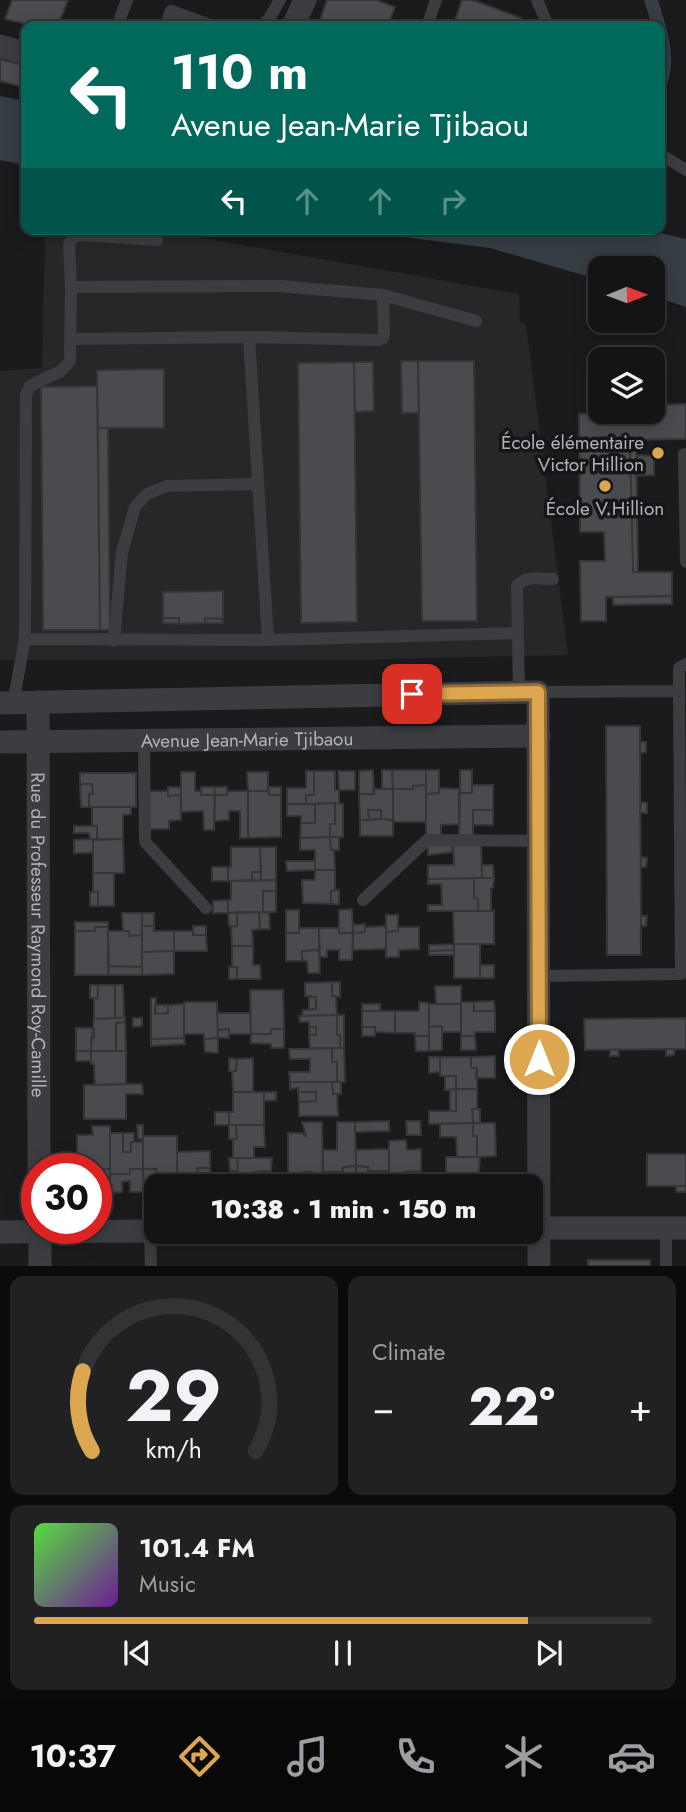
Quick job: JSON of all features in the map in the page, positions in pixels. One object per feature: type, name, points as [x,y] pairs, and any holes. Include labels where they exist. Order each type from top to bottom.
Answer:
[{"type":"street","points":[[295,21],[305,0]]},
{"type":"street","points":[[0,46],[21,52]]},
{"type":"street","points":[[6,703],[529,692],[539,736],[539,976],[535,1174]]},
{"type":"street","name":"Rue du Professeur Raymond Roy-Camille","points":[[38,702],[39,1153]]},
{"type":"street","name":"Avenue Jean-Marie Tjibaou","points":[[0,743],[539,736]]},
{"type":"street","points":[[543,1228],[676,1228]]},
{"type":"street","points":[[0,1232],[21,1231]]},
{"type":"street","points":[[112,1231],[144,1231]]},
{"type":"street","points":[[40,1244],[40,1266]]},
{"type":"street","points":[[536,1244],[538,1266]]},
{"type":"lane","points":[[119,21],[127,0]]},
{"type":"lane","points":[[267,21],[280,0]]},
{"type":"lane","points":[[429,21],[436,0]]},
{"type":"lane","points":[[537,0],[546,21]]},
{"type":"lane","points":[[167,21],[171,11],[199,21]]},
{"type":"lane","points":[[665,156],[686,170]]},
{"type":"lane","points":[[6,703],[25,639],[26,395],[30,386],[61,371],[70,361],[69,244],[73,238],[80,236],[157,240]]},
{"type":"lane","points":[[71,287],[280,286],[383,295],[476,321]]},
{"type":"lane","points":[[71,339],[249,337],[378,340],[383,338],[384,333],[383,295]]},
{"type":"lane","points":[[249,337],[268,640]]},
{"type":"lane","points":[[684,454],[686,562]]},
{"type":"lane","points":[[114,641],[122,552],[135,507],[148,494],[167,486],[258,484]]},
{"type":"lane","points":[[553,579],[528,579],[517,586],[518,633],[529,692],[679,691]]},
{"type":"lane","points":[[25,639],[268,640],[518,633]]},
{"type":"lane","points":[[539,976],[681,974],[679,668],[686,664]]},
{"type":"lane","points":[[144,741],[145,842],[206,908]]},
{"type":"lane","points":[[363,900],[427,840],[539,841]]},
{"type":"lane","points":[[666,1266],[676,1228]]},
{"type":"lane","points":[[150,1266],[152,1244]]},
{"type":"shaded area","points":[[644,0],[658,0],[664,21],[650,21]]},
{"type":"shaded area","points":[[665,24],[671,50],[670,74],[665,88]]},
{"type":"shaded area","points":[[0,96],[21,100],[21,164],[0,160]]},
{"type":"shaded area","points":[[665,234],[686,239],[686,307],[665,300],[665,256],[588,256],[588,277],[490,248],[399,235]]},
{"type":"shaded area","points":[[45,235],[186,235],[519,294],[520,322],[526,324],[568,655],[349,660],[0,660],[0,371],[42,368]]},
{"type":"building","points":[[12,0],[68,0],[60,21],[21,23],[5,19]]},
{"type":"building","points":[[327,0],[376,0],[395,7],[390,21],[320,21]]},
{"type":"building","points":[[462,0],[473,0],[521,18],[521,21],[455,21]]},
{"type":"building","points":[[0,59],[21,65],[21,87],[0,81]]},
{"type":"building","points":[[401,361],[418,361],[419,413],[402,413]]},
{"type":"building","points":[[418,361],[474,361],[477,621],[422,621]]},
{"type":"building","points":[[354,362],[357,622],[301,623],[298,363]]},
{"type":"building","points":[[354,362],[373,362],[374,411],[355,412]]},
{"type":"building","points":[[164,369],[164,428],[98,428],[97,370]]},
{"type":"building","points":[[97,386],[100,630],[43,630],[41,387]]},
{"type":"building","name":"École V.Hillion","points":[[686,404],[686,439],[630,440],[633,572],[672,572],[672,596],[606,597],[606,621],[581,621],[580,561],[605,561],[604,532],[580,532],[579,414],[588,414],[588,424],[665,424],[665,405]]},
{"type":"building","points":[[98,428],[108,428],[110,630],[100,630]]},
{"type":"building","points":[[630,440],[636,440],[638,572],[633,572]]},
{"type":"building","points":[[637,455],[654,456],[654,475],[637,476]]},
{"type":"building","points":[[223,591],[223,619],[205,618],[205,623],[179,624],[179,618],[163,618],[163,592]]},
{"type":"building","points":[[672,596],[672,604],[613,605],[613,597]]},
{"type":"building","points":[[163,618],[179,618],[179,624],[163,623]]},
{"type":"building","points":[[205,618],[223,619],[223,623],[205,623]]},
{"type":"building","points":[[606,726],[640,726],[641,955],[607,955]]},
{"type":"building","points":[[640,742],[646,742],[646,752],[640,753]]},
{"type":"building","points":[[373,770],[374,794],[359,794],[359,771]]},
{"type":"building","points":[[382,770],[392,770],[393,789],[382,789]]},
{"type":"building","points":[[392,770],[426,770],[426,785],[413,786],[413,789],[393,789]]},
{"type":"building","points":[[426,770],[439,770],[439,793],[426,794]]},
{"type":"building","points":[[460,770],[472,770],[472,793],[460,793]]},
{"type":"building","points":[[306,771],[314,771],[314,795],[306,795],[306,804],[287,804],[287,788],[306,788]]},
{"type":"building","points":[[314,771],[335,771],[335,790],[339,790],[339,803],[306,804],[306,795],[314,795]]},
{"type":"building","points":[[338,771],[355,771],[355,790],[339,790]]},
{"type":"building","points":[[181,772],[195,772],[195,791],[201,791],[201,795],[215,795],[214,830],[204,830],[203,811],[181,812]]},
{"type":"building","points":[[247,772],[268,772],[268,791],[248,791]]},
{"type":"building","points":[[80,773],[136,773],[136,807],[89,807],[89,794],[93,794],[92,784],[80,784]]},
{"type":"building","points":[[80,784],[92,784],[93,794],[89,794],[89,807],[81,807]]},
{"type":"building","points":[[426,785],[426,822],[393,822],[393,789],[413,789],[413,786]]},
{"type":"building","points":[[472,785],[493,785],[493,810],[473,810],[473,836],[459,836],[460,793],[472,793]]},
{"type":"building","points":[[168,787],[181,787],[181,795],[168,796]]},
{"type":"building","points":[[201,787],[214,787],[215,795],[201,795]]},
{"type":"building","points":[[214,787],[227,787],[227,795],[215,795]]},
{"type":"building","points":[[268,787],[281,787],[281,795],[269,795]]},
{"type":"building","points":[[439,788],[459,789],[459,824],[441,825],[441,836],[426,836],[426,794],[439,793]]},
{"type":"building","points":[[373,789],[393,789],[393,820],[381,819],[381,810],[368,810],[369,820],[360,820],[359,794],[374,794]]},
{"type":"building","points":[[148,791],[168,791],[168,796],[181,795],[181,820],[169,821],[169,829],[149,829]]},
{"type":"building","points":[[227,791],[248,791],[248,838],[240,838],[240,811],[229,811],[229,820],[214,821],[215,795],[227,795]]},
{"type":"building","points":[[248,791],[268,791],[269,795],[281,795],[281,837],[248,838]]},
{"type":"building","points":[[641,802],[647,803],[647,813],[640,813]]},
{"type":"building","points":[[335,803],[343,804],[343,837],[330,837],[330,824],[335,824]]},
{"type":"building","points":[[335,803],[335,824],[330,824],[330,837],[300,838],[301,823],[315,823],[315,804]]},
{"type":"building","points":[[287,804],[315,804],[315,823],[301,823],[301,816],[287,816]]},
{"type":"building","points":[[92,807],[131,807],[131,814],[123,815],[123,839],[97,840],[97,826],[92,826]]},
{"type":"building","points":[[368,810],[381,810],[381,819],[369,820]]},
{"type":"building","points":[[473,810],[493,810],[493,825],[473,825]]},
{"type":"building","points":[[360,820],[393,820],[393,836],[360,836]]},
{"type":"building","points":[[74,826],[97,826],[97,840],[90,839],[89,833],[74,833]]},
{"type":"building","points":[[330,837],[335,870],[315,870],[315,850],[300,850],[300,838]]},
{"type":"building","points":[[330,837],[339,837],[339,850],[331,850]]},
{"type":"building","points":[[93,839],[123,839],[124,873],[93,873]]},
{"type":"building","points":[[93,839],[93,853],[74,853],[74,840]]},
{"type":"building","points":[[481,844],[482,878],[428,879],[428,865],[454,865],[453,845]]},
{"type":"building","points":[[428,845],[452,845],[452,852],[428,855]]},
{"type":"building","points":[[231,847],[260,847],[261,872],[252,872],[252,880],[228,881]]},
{"type":"building","points":[[260,847],[276,847],[276,880],[261,880]]},
{"type":"building","points":[[641,857],[647,858],[646,867],[641,867]]},
{"type":"building","points":[[286,861],[315,861],[315,870],[287,871]]},
{"type":"building","points":[[482,865],[493,865],[494,878],[482,878]]},
{"type":"building","points":[[212,867],[228,867],[228,881],[212,881]]},
{"type":"building","points":[[315,870],[335,870],[335,890],[331,891],[331,904],[303,903],[302,880],[315,880]]},
{"type":"building","points":[[252,872],[261,872],[261,880],[252,880]]},
{"type":"building","points":[[93,873],[114,873],[114,906],[98,906],[98,892],[93,892]]},
{"type":"building","points":[[474,878],[494,878],[491,911],[478,911],[478,899],[474,898]]},
{"type":"building","points":[[474,878],[474,898],[478,899],[478,911],[428,911],[428,905],[442,905],[441,884],[428,884],[428,879]]},
{"type":"building","points":[[276,880],[276,891],[263,891],[263,912],[228,913],[231,881]]},
{"type":"building","points":[[339,890],[339,904],[331,904],[331,891]]},
{"type":"building","points":[[263,891],[276,891],[276,912],[263,912]]},
{"type":"building","points":[[90,892],[98,892],[98,906],[90,906]]},
{"type":"building","points":[[228,900],[228,913],[213,913],[213,901]]},
{"type":"building","points":[[352,909],[353,933],[339,933],[339,910]]},
{"type":"building","points":[[286,910],[299,910],[299,933],[286,933]]},
{"type":"building","points":[[453,911],[494,911],[494,944],[454,944]]},
{"type":"building","points":[[237,912],[259,912],[260,929],[252,930],[253,946],[232,946],[231,926],[237,926]]},
{"type":"building","points":[[237,912],[237,926],[229,926],[228,913]]},
{"type":"building","points":[[259,912],[269,913],[270,929],[260,929]]},
{"type":"building","points":[[122,913],[142,913],[142,935],[129,936],[129,931],[123,931]]},
{"type":"building","points":[[142,913],[154,913],[154,926],[142,926]]},
{"type":"building","points":[[386,915],[398,915],[398,931],[386,932]]},
{"type":"building","points":[[641,916],[647,916],[646,926],[641,926]]},
{"type":"building","points":[[75,922],[108,922],[108,927],[95,927],[95,931],[75,931]]},
{"type":"building","points":[[365,924],[365,932],[353,933],[353,925]]},
{"type":"building","points":[[142,926],[154,926],[154,931],[174,931],[174,951],[142,952]]},
{"type":"building","points":[[193,926],[206,926],[206,935],[193,935]]},
{"type":"building","points":[[386,926],[386,949],[353,950],[353,933],[365,932],[365,927]]},
{"type":"building","points":[[95,927],[108,927],[108,975],[75,975],[75,931],[95,931]]},
{"type":"building","points":[[398,927],[419,927],[419,949],[399,950],[399,957],[386,957],[386,932],[398,931]]},
{"type":"building","points":[[299,928],[319,928],[319,950],[302,951],[302,961],[286,961],[286,933],[299,933]]},
{"type":"building","points":[[319,928],[339,928],[339,933],[353,933],[352,960],[339,960],[339,950],[327,950],[327,957],[320,957]]},
{"type":"building","points":[[108,931],[129,931],[129,936],[142,935],[142,967],[109,966]]},
{"type":"building","points":[[174,931],[193,931],[193,935],[206,935],[207,951],[174,951]]},
{"type":"building","points":[[454,944],[480,944],[480,978],[454,978]]},
{"type":"building","points":[[454,944],[454,950],[429,951],[429,945]]},
{"type":"building","points":[[232,946],[253,946],[253,965],[260,965],[261,979],[237,979],[237,967],[232,967]]},
{"type":"building","points":[[319,950],[320,973],[308,973],[307,961],[302,960],[302,951]]},
{"type":"building","points":[[454,950],[454,955],[429,955],[429,951]]},
{"type":"building","points":[[174,951],[174,974],[142,975],[142,952]]},
{"type":"building","points":[[480,965],[494,965],[494,978],[480,978]]},
{"type":"building","points":[[109,966],[142,967],[142,975],[108,975]]},
{"type":"building","points":[[229,967],[237,967],[237,979],[229,979]]},
{"type":"building","points":[[332,982],[340,982],[340,997],[332,996]]},
{"type":"building","points":[[332,982],[337,1015],[302,1016],[303,1010],[316,1009],[316,997],[305,996],[305,983]]},
{"type":"building","points":[[90,985],[98,985],[98,998],[90,998]]},
{"type":"building","points":[[98,985],[115,985],[115,1018],[94,1019],[94,999],[98,998]]},
{"type":"building","points":[[115,985],[123,985],[124,1018],[115,1018]]},
{"type":"building","points":[[435,986],[461,986],[461,1004],[436,1004]]},
{"type":"building","points":[[250,990],[283,990],[284,1029],[271,1029],[271,1034],[251,1034]]},
{"type":"building","points":[[309,996],[316,997],[316,1009],[309,1010]]},
{"type":"building","points":[[151,998],[156,998],[155,1014],[168,1013],[168,1005],[184,1004],[184,1038],[151,1039]]},
{"type":"building","points":[[494,1001],[495,1011],[474,1011],[474,1002]]},
{"type":"building","points":[[184,1002],[217,1002],[218,1038],[204,1039],[204,1034],[184,1034]]},
{"type":"building","points":[[419,1002],[429,1003],[429,1036],[395,1033],[395,1011],[419,1011]]},
{"type":"building","points":[[461,1002],[474,1002],[474,1011],[495,1011],[495,1032],[475,1032],[475,1036],[461,1036]]},
{"type":"building","points":[[362,1004],[380,1004],[380,1011],[362,1011]]},
{"type":"building","points":[[429,1004],[461,1004],[461,1032],[442,1032],[442,1026],[429,1027]]},
{"type":"building","points":[[155,1005],[168,1005],[168,1013],[155,1014]]},
{"type":"building","points":[[362,1011],[395,1011],[395,1033],[375,1032],[375,1027],[362,1027]]},
{"type":"building","points":[[217,1013],[250,1013],[251,1034],[229,1034],[229,1029],[218,1030]]},
{"type":"building","points":[[337,1015],[344,1015],[344,1048],[340,1048],[340,1035],[337,1035]]},
{"type":"building","points":[[337,1015],[340,1048],[310,1048],[309,1035],[316,1035],[316,1027],[309,1027],[309,1022],[300,1022],[299,1016]]},
{"type":"building","points":[[125,1018],[125,1022],[116,1023],[116,1051],[91,1051],[94,1019]]},
{"type":"building","points":[[133,1018],[142,1018],[142,1026],[133,1027]]},
{"type":"building","points":[[686,1018],[686,1049],[585,1050],[584,1019]]},
{"type":"building","points":[[125,1022],[126,1051],[116,1051],[116,1023]]},
{"type":"building","points":[[442,1026],[442,1050],[429,1051],[429,1027]]},
{"type":"building","points":[[309,1027],[316,1027],[316,1035],[309,1035]]},
{"type":"building","points":[[362,1027],[375,1027],[375,1036],[362,1036]]},
{"type":"building","points":[[76,1028],[94,1028],[91,1051],[76,1051]]},
{"type":"building","points":[[229,1029],[229,1038],[218,1038],[218,1030]]},
{"type":"building","points":[[271,1029],[284,1029],[284,1048],[251,1043],[251,1034],[271,1034]]},
{"type":"building","points":[[415,1036],[429,1036],[429,1051],[416,1051]]},
{"type":"building","points":[[461,1036],[475,1036],[476,1050],[461,1050]]},
{"type":"building","points":[[184,1038],[185,1044],[151,1046],[151,1039]]},
{"type":"building","points":[[218,1038],[218,1053],[205,1052],[204,1039]]},
{"type":"building","points":[[332,1048],[332,1062],[337,1062],[337,1082],[290,1082],[289,1072],[310,1072],[310,1059],[290,1059],[289,1049]]},
{"type":"building","points":[[332,1048],[344,1048],[345,1082],[337,1082],[337,1062],[332,1062]]},
{"type":"building","points":[[666,1049],[675,1049],[674,1055],[666,1056]]},
{"type":"building","points":[[610,1050],[618,1050],[619,1056],[610,1056]]},
{"type":"building","points":[[76,1051],[91,1051],[91,1061],[76,1061]]},
{"type":"building","points":[[91,1051],[126,1051],[126,1084],[95,1085]]},
{"type":"building","points":[[495,1056],[495,1078],[476,1078],[477,1068],[471,1068],[471,1057]]},
{"type":"building","points":[[429,1057],[440,1057],[440,1072],[429,1073]]},
{"type":"building","points":[[440,1057],[471,1057],[471,1068],[477,1068],[477,1089],[456,1089],[456,1076],[440,1076]]},
{"type":"building","points":[[229,1058],[237,1059],[236,1071],[229,1071]]},
{"type":"building","points":[[253,1058],[253,1092],[233,1092],[232,1071],[236,1071],[237,1059]]},
{"type":"building","points":[[445,1076],[456,1076],[456,1089],[445,1090]]},
{"type":"building","points":[[290,1082],[332,1082],[333,1094],[337,1094],[338,1116],[299,1116],[299,1102],[316,1101],[316,1092],[290,1089]]},
{"type":"building","points":[[332,1082],[341,1082],[341,1094],[333,1094]]},
{"type":"building","points":[[142,1084],[143,1094],[126,1094],[126,1119],[84,1119],[84,1085]]},
{"type":"building","points":[[456,1089],[477,1089],[477,1109],[472,1109],[473,1123],[429,1124],[429,1111],[456,1111]]},
{"type":"building","points":[[456,1089],[456,1111],[450,1111],[450,1090]]},
{"type":"building","points":[[233,1092],[264,1092],[264,1125],[229,1125],[229,1112],[233,1112]]},
{"type":"building","points":[[264,1092],[276,1092],[276,1100],[264,1101]]},
{"type":"building","points":[[298,1092],[316,1092],[316,1101],[299,1102]]},
{"type":"building","points":[[472,1109],[480,1109],[480,1123],[473,1123]]},
{"type":"building","points":[[215,1112],[229,1112],[229,1125],[215,1125]]},
{"type":"building","points":[[389,1121],[389,1131],[355,1132],[355,1122]]},
{"type":"building","points":[[406,1121],[420,1121],[421,1135],[407,1135]]},
{"type":"building","points":[[302,1122],[322,1122],[323,1174],[288,1174],[288,1133],[302,1133],[306,1136]]},
{"type":"building","points":[[337,1122],[355,1122],[356,1166],[343,1167],[342,1172],[323,1172],[323,1150],[337,1150]]},
{"type":"building","points":[[473,1123],[495,1123],[496,1156],[477,1157],[477,1136],[473,1136]]},
{"type":"building","points":[[473,1123],[473,1136],[477,1136],[477,1157],[457,1157],[456,1137],[440,1137],[440,1124]]},
{"type":"building","points":[[137,1125],[143,1125],[143,1139],[138,1139]]},
{"type":"building","points":[[229,1125],[236,1125],[237,1139],[229,1139]]},
{"type":"building","points":[[236,1125],[264,1125],[265,1147],[254,1147],[254,1158],[233,1158],[233,1139],[237,1139]]},
{"type":"building","points":[[92,1126],[110,1126],[110,1153],[77,1153],[77,1135],[93,1135]]},
{"type":"building","points":[[110,1133],[123,1133],[123,1152],[131,1152],[131,1142],[143,1142],[143,1169],[130,1169],[130,1174],[112,1174]]},
{"type":"building","points":[[123,1133],[134,1133],[131,1152],[123,1152]]},
{"type":"building","points":[[143,1136],[177,1136],[177,1173],[156,1173],[156,1169],[143,1169]]},
{"type":"building","points":[[406,1140],[407,1150],[421,1149],[421,1171],[389,1174],[389,1141]]},
{"type":"building","points":[[389,1149],[389,1171],[368,1171],[368,1167],[356,1166],[356,1150]]},
{"type":"building","points":[[210,1151],[210,1168],[197,1168],[198,1173],[177,1173],[177,1152]]},
{"type":"building","points":[[647,1154],[686,1154],[686,1186],[647,1186]]},
{"type":"building","points":[[446,1157],[480,1157],[479,1174],[446,1174]]},
{"type":"building","points":[[229,1158],[237,1158],[238,1171],[230,1171]]},
{"type":"building","points":[[237,1158],[272,1158],[271,1171],[233,1174],[233,1171],[238,1171]]},
{"type":"building","points":[[356,1166],[356,1174],[342,1174],[343,1167]]},
{"type":"building","points":[[356,1166],[368,1167],[368,1174],[356,1174]]},
{"type":"building","points":[[197,1168],[210,1168],[210,1174],[198,1174]]},
{"type":"building","points":[[130,1169],[143,1169],[144,1192],[130,1192],[130,1181],[122,1182],[122,1192],[112,1193],[112,1174],[130,1174]]},
{"type":"building","points":[[143,1169],[156,1169],[156,1173],[177,1173],[144,1174],[144,1192]]},
{"type":"building","points":[[676,1186],[686,1186],[686,1192],[676,1192]]},
{"type":"building","points":[[588,1260],[650,1260],[650,1266],[588,1266]]},
{"type":"place","name":"École élémentaire Victor Hillion","points":[[658,453]]},
{"type":"place","name":"École V.Hillion","points":[[605,486]]},
{"type":"route","points":[[412,694],[538,692],[539,1059]]}]
